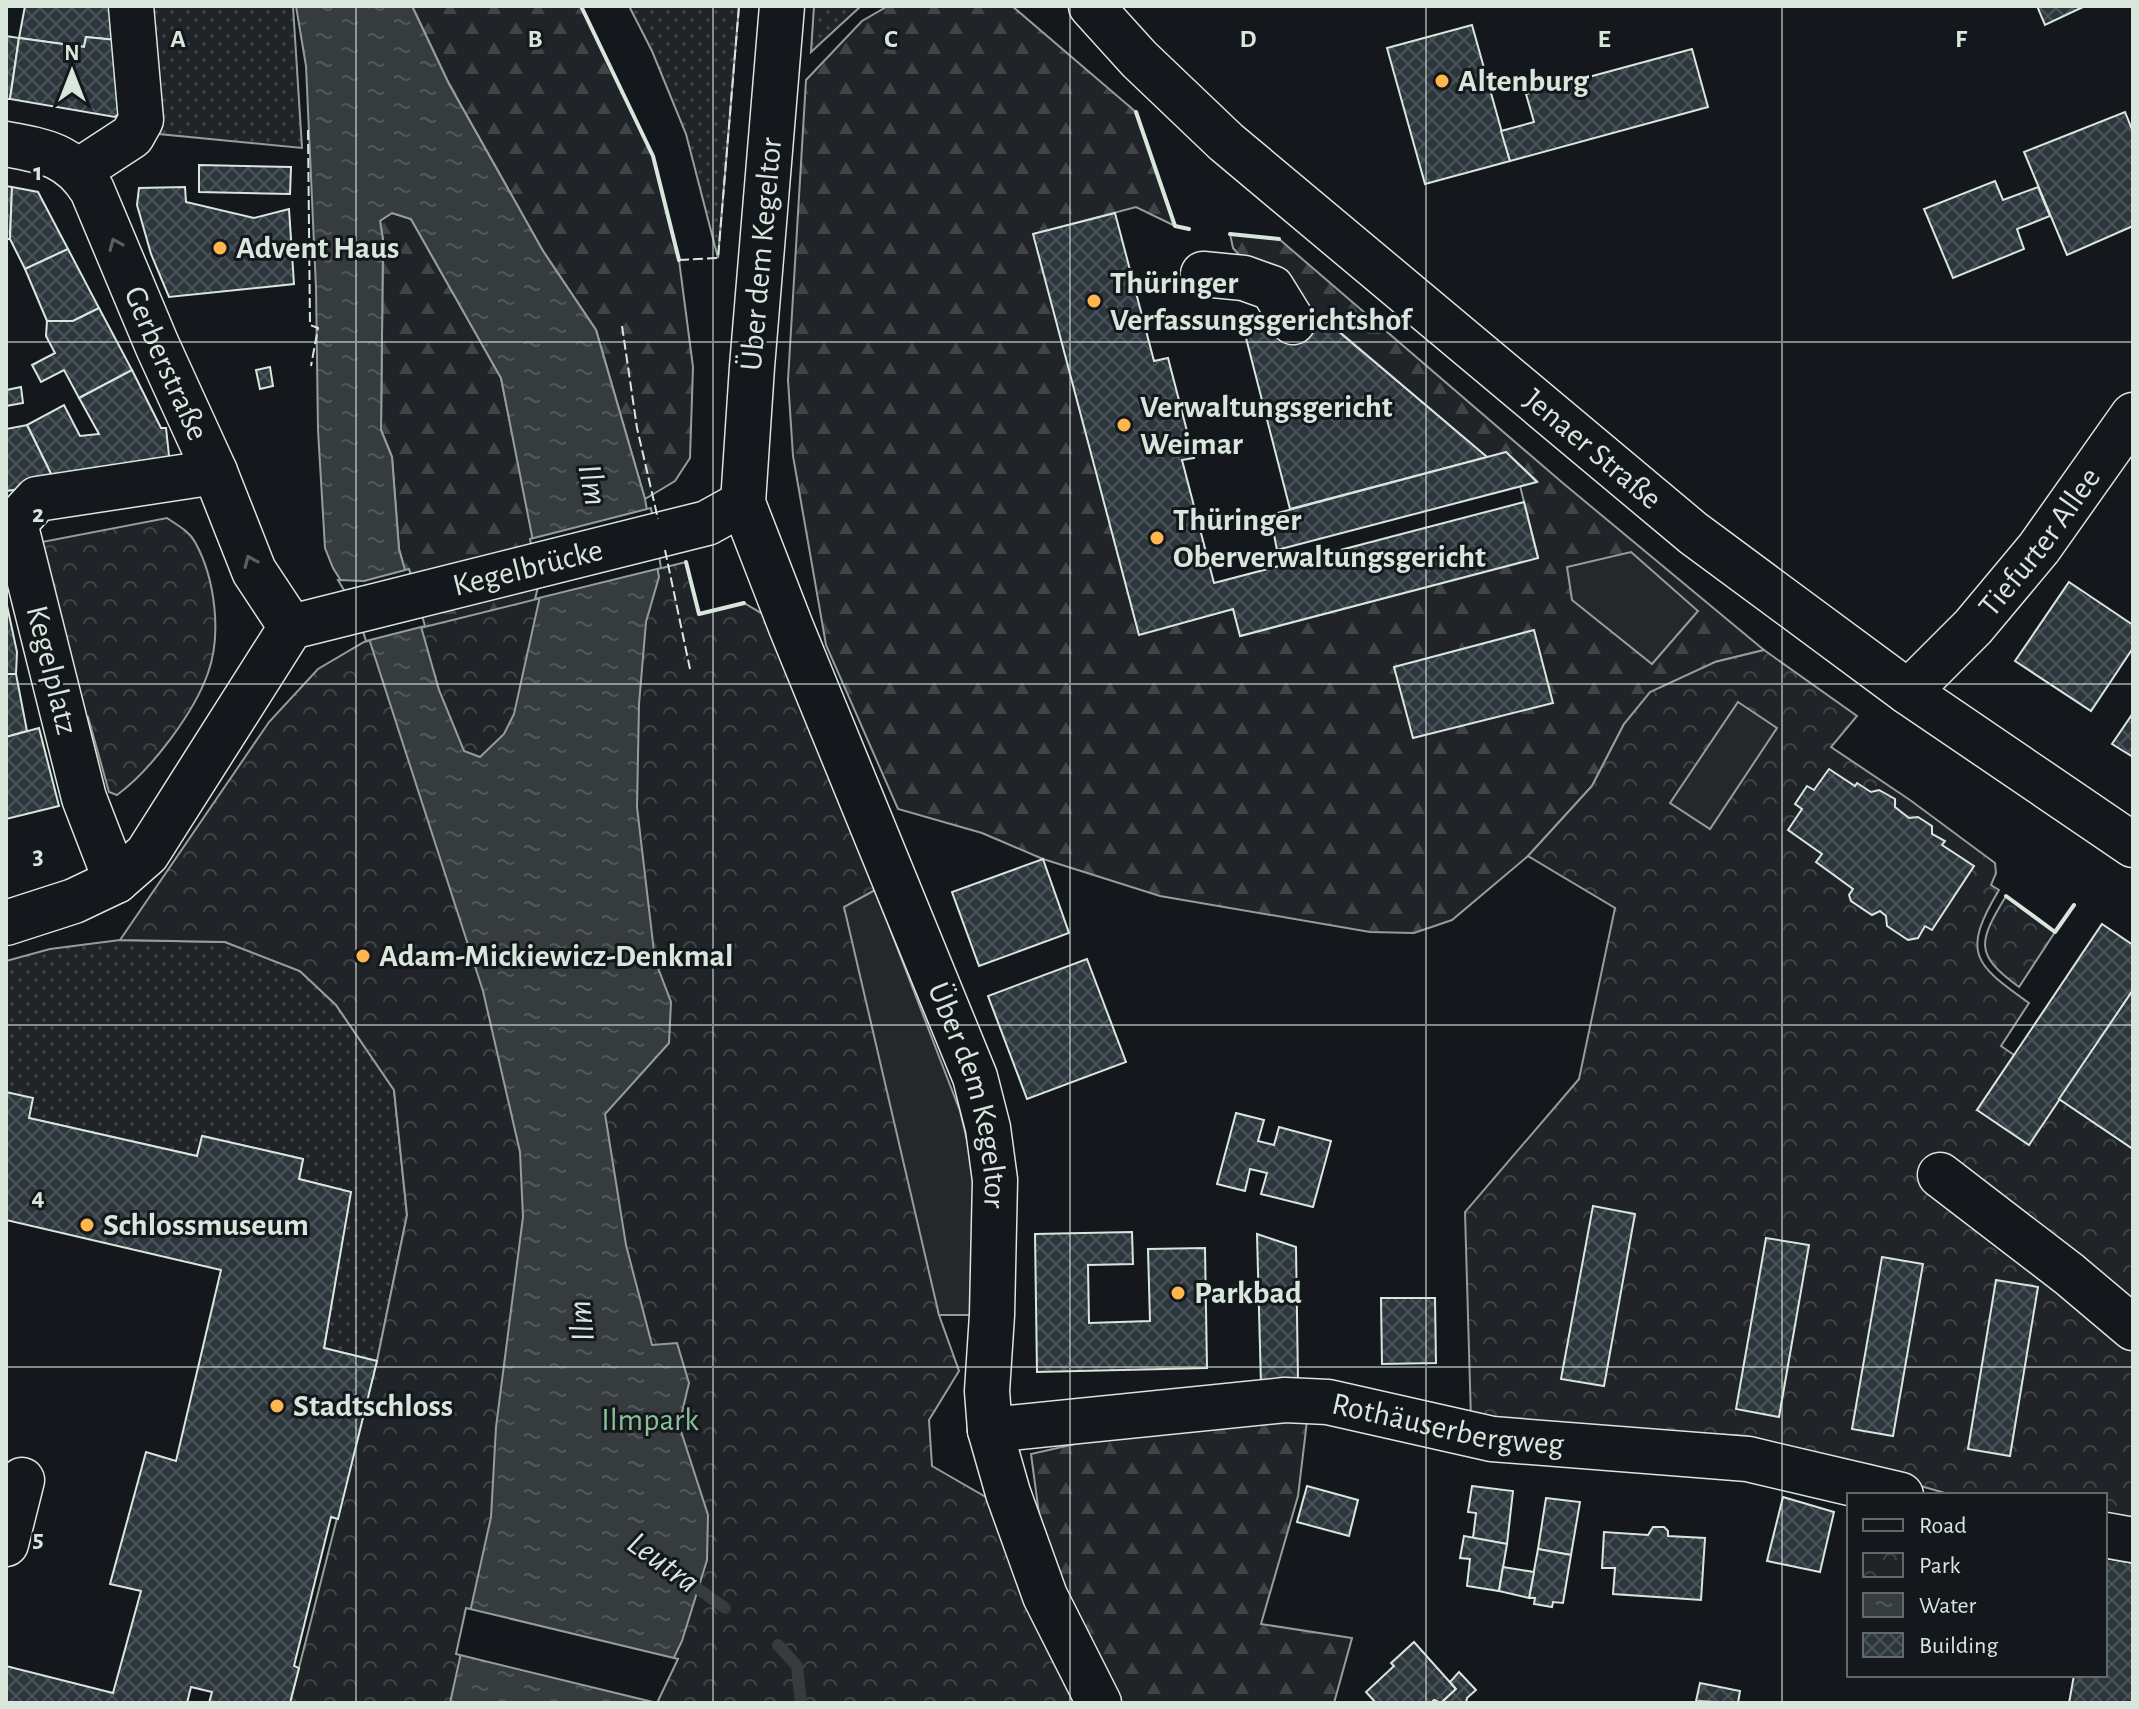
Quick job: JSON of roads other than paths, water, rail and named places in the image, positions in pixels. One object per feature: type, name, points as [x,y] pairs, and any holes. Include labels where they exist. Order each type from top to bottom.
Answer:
[{"type":"street","points":[[6,144],[61,158],[80,170],[132,136],[141,120],[131,6]]},
{"type":"street","name":"Über dem Kegeltor","points":[[782,6],[752,367],[725,513],[791,627],[975,1077],[988,1128],[995,1180],[987,1391],[990,1430],[1008,1493],[1045,1596],[1099,1703]]},
{"type":"street","name":"Jenaer Straße","points":[[1091,6],[1177,97],[1319,223],[1693,533],[1908,692],[2133,845]]},
{"type":"street","name":"Gerberstraße","points":[[80,170],[92,190],[215,472],[254,571],[291,627]]},
{"type":"street","points":[[1203,274],[1244,278],[1272,288],[1293,322]]},
{"type":"street","name":"Tiefurter Allee","points":[[1908,692],[1973,627],[2039,548],[2133,415]]},
{"type":"street","name":"Kegelplatz","points":[[116,881],[84,798],[15,523],[37,499],[215,472]]},
{"type":"street","name":"Kegelbrücke","points":[[291,627],[725,513]]},
{"type":"street","points":[[6,923],[74,901],[116,881],[147,854],[291,627]]},
{"type":"street","points":[[1940,1175],[2069,1274],[2133,1328]]},
{"type":"street","name":"Rothäuserbergweg","points":[[990,1430],[1285,1400],[1328,1402],[1492,1439],[1748,1459],[1892,1493]]},
{"type":"street","points":[[6,1544],[22,1480]]},
{"type":"street","points":[[2107,1535],[2133,1540]]},
{"type":"water","name":"Ilm","points":[[296,6],[412,6],[449,84],[543,251],[596,330],[645,499],[659,577],[646,622],[639,704],[637,807],[655,960],[671,1002],[669,1043],[605,1114],[626,1245],[652,1345],[677,1343],[689,1383],[679,1425],[708,1515],[707,1560],[682,1641],[652,1703],[450,1703],[491,1517],[496,1427],[523,1217],[520,1152],[483,991],[360,611],[333,568],[325,548],[306,66]],"holes":[[[392,213],[411,219],[501,378],[542,587],[514,714],[504,734],[480,757],[464,751],[439,690],[399,549],[392,457],[381,430],[383,240],[380,221]]]},
{"type":"waterway","name":"Leutra","points":[[686,1580],[725,1608]]},
{"type":"waterway","name":"Leutra","points":[[778,1645],[797,1666],[801,1703]]},
{"type":"place","name":"Altenburg","points":[[1442,81]]},
{"type":"place","name":"Advent Haus","points":[[220,248]]},
{"type":"place","name":"Thüringer Verfassungsgerichtshof","points":[[1094,301]]},
{"type":"place","name":"Verwaltungsgericht Weimar","points":[[1124,425]]},
{"type":"place","name":"Thüringer Oberverwaltungsgericht","points":[[1157,538]]},
{"type":"place","name":"Adam-Mickiewicz-Denkmal","points":[[363,956]]},
{"type":"place","name":"Schlossmuseum","points":[[87,1225]]},
{"type":"place","name":"Parkbad","points":[[1178,1293]]},
{"type":"place","name":"Stadtschloss","points":[[277,1406]]},
{"type":"park label","name":"Ilmpark","points":[[650,1420]]}]
